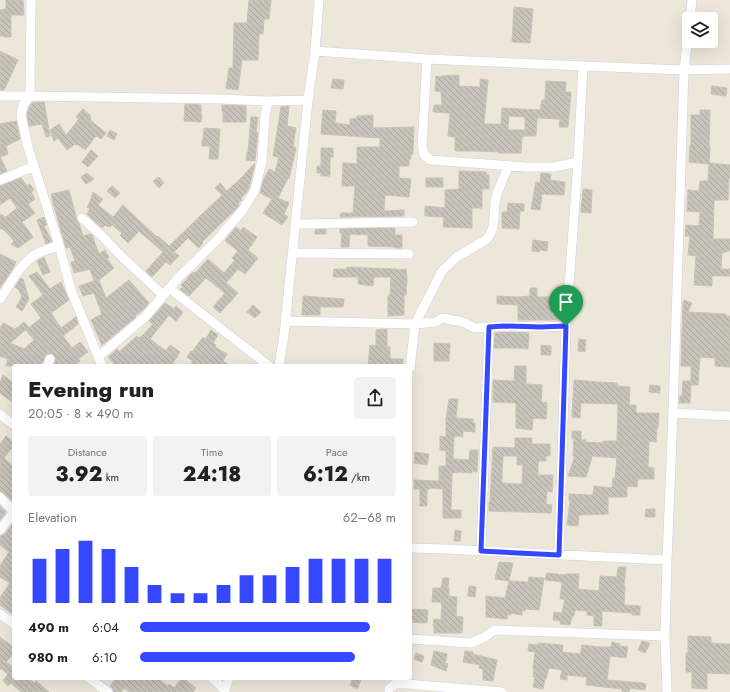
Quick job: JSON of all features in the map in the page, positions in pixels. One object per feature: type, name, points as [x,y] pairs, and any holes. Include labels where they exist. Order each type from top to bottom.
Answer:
[{"type":"street","points":[[31,0],[30,96],[23,105],[21,115],[28,147],[59,245],[71,290],[101,364]]},
{"type":"street","points":[[280,364],[286,321],[308,100],[315,51],[318,0]]},
{"type":"street","points":[[691,12],[692,0]]},
{"type":"street","points":[[667,692],[665,636],[667,560],[684,70],[687,48]]},
{"type":"street","points":[[315,51],[427,59],[583,66],[684,70],[730,69]]},
{"type":"street","points":[[427,59],[422,146],[424,155],[432,160],[526,167],[554,167],[578,162]]},
{"type":"street","points":[[559,555],[566,326],[578,162],[583,66]]},
{"type":"street","points":[[0,96],[268,101],[308,100]]},
{"type":"street","points":[[98,357],[145,317],[179,276],[216,241],[243,210],[255,190],[262,161],[265,116],[268,101]]},
{"type":"street","points":[[0,180],[34,166]]},
{"type":"street","points":[[410,364],[415,324],[442,271],[458,256],[486,240],[489,236],[494,219],[495,200],[509,166]]},
{"type":"street","points":[[82,218],[122,257],[166,292],[266,364]]},
{"type":"street","points":[[296,224],[412,222]]},
{"type":"street","points":[[0,299],[27,261],[38,254],[59,245]]},
{"type":"street","points":[[292,253],[408,254]]},
{"type":"street","points":[[286,321],[415,324],[436,322],[442,318],[463,322],[474,328],[566,326]]},
{"type":"street","points":[[481,551],[489,327]]},
{"type":"street","points":[[0,414],[12,423]]},
{"type":"street","points":[[673,414],[730,416]]},
{"type":"street","points":[[0,496],[12,510]]},
{"type":"street","points":[[0,530],[12,515]]},
{"type":"street","points":[[412,548],[667,560]]},
{"type":"street","points":[[0,614],[12,623]]},
{"type":"street","points":[[412,639],[471,643],[485,637],[494,630],[665,636]]},
{"type":"street","points":[[92,680],[108,692]]},
{"type":"street","points":[[214,680],[225,691],[228,680]]},
{"type":"street","points":[[389,692],[389,689],[395,681],[407,684],[502,692]]},
{"type":"building","points":[[6,0],[23,0],[24,15],[11,15],[11,37],[0,36],[0,10],[6,9]]},
{"type":"building","points":[[249,0],[271,0],[269,19],[264,19],[263,34],[259,34],[258,60],[242,60],[238,90],[226,88],[229,68],[233,68],[234,23],[247,23]]},
{"type":"building","points":[[514,7],[533,9],[530,43],[512,42]]},
{"type":"building","points":[[0,51],[18,60],[4,90],[0,90]]},
{"type":"building","points":[[459,75],[459,86],[480,87],[480,79],[488,80],[484,124],[501,124],[502,108],[540,110],[542,100],[545,100],[546,81],[566,82],[565,92],[571,92],[568,127],[559,127],[560,119],[537,118],[536,136],[525,136],[525,132],[524,137],[522,137],[521,153],[455,151],[455,137],[448,136],[450,113],[433,112],[434,105],[442,105],[441,92],[435,91],[436,76]],"holes":[[[509,116],[525,117],[525,130],[508,130]]]},
{"type":"building","points":[[333,79],[344,80],[343,89],[331,88]]},
{"type":"building","points":[[712,86],[727,88],[726,96],[711,94]]},
{"type":"building","points":[[44,102],[50,136],[46,137],[42,124],[29,126],[27,114],[29,108],[32,103]]},
{"type":"building","points":[[185,104],[201,105],[201,122],[184,121]]},
{"type":"building","points":[[222,105],[246,106],[246,122],[223,122]]},
{"type":"building","points":[[289,106],[287,126],[296,128],[293,146],[296,148],[289,179],[288,178],[278,198],[289,203],[284,214],[288,217],[282,225],[263,213],[272,199],[260,193],[263,181],[269,169],[275,172],[279,157],[273,156],[281,107]]},
{"type":"building","points":[[83,109],[91,116],[90,120],[106,133],[101,139],[96,136],[85,150],[75,144],[67,150],[58,138],[54,141],[50,130],[59,124],[66,135],[79,119],[76,117]]},
{"type":"building","points":[[323,110],[336,111],[335,123],[350,125],[350,119],[357,118],[357,116],[373,115],[373,128],[414,127],[413,154],[411,154],[411,159],[409,159],[409,166],[399,166],[399,178],[411,179],[409,197],[385,195],[384,211],[404,210],[404,216],[340,217],[341,213],[353,213],[355,186],[342,186],[343,163],[357,164],[357,147],[380,147],[380,138],[321,134]]},
{"type":"building","points":[[700,110],[710,110],[709,163],[730,165],[728,200],[714,200],[713,239],[730,239],[730,251],[722,253],[721,269],[730,269],[730,276],[712,276],[712,286],[694,285],[696,256],[688,255],[690,236],[685,236],[686,225],[699,226],[700,212],[687,211],[688,190],[699,191],[700,181],[708,181],[709,164],[689,162],[691,145],[691,115],[700,115]]},
{"type":"building","points":[[251,117],[258,117],[255,161],[246,160]]},
{"type":"building","points":[[16,121],[20,139],[6,146],[8,154],[0,157],[0,124]]},
{"type":"building","points":[[204,128],[220,129],[218,159],[209,159],[210,146],[202,146]]},
{"type":"building","points":[[110,130],[117,134],[114,140],[107,136]]},
{"type":"building","points":[[321,148],[333,148],[333,157],[330,157],[330,176],[321,176],[321,173],[317,173],[317,166],[321,166]]},
{"type":"building","points":[[91,150],[98,156],[88,167],[82,162]]},
{"type":"building","points":[[0,157],[7,171],[0,174]]},
{"type":"building","points":[[255,163],[249,188],[241,198],[242,200],[238,203],[239,206],[202,242],[203,243],[199,248],[188,238],[174,252],[179,256],[170,265],[166,262],[152,277],[146,271],[163,252],[139,231],[128,243],[120,235],[122,233],[112,225],[107,227],[105,225],[102,228],[87,214],[90,209],[87,207],[93,192],[103,199],[98,205],[113,217],[123,205],[157,237],[158,236],[169,246],[222,195],[215,188],[220,183],[227,191]]},
{"type":"building","points":[[459,171],[486,172],[486,175],[489,175],[489,189],[482,189],[482,208],[472,208],[472,228],[443,227],[444,217],[425,216],[425,206],[445,208],[445,190],[459,189]]},
{"type":"building","points":[[87,173],[94,179],[86,184],[81,177]]},
{"type":"building","points":[[541,173],[551,174],[550,180],[565,182],[564,195],[542,194],[540,210],[531,209],[536,182],[540,183]]},
{"type":"building","points":[[159,177],[164,183],[159,188],[153,181]]},
{"type":"building","points":[[21,178],[27,186],[30,184],[34,190],[31,192],[35,199],[28,204],[35,213],[22,222],[33,237],[18,248],[11,244],[14,241],[5,231],[0,228],[0,214],[6,217],[17,208],[10,198],[0,205],[0,186]]},
{"type":"building","points":[[426,178],[443,178],[443,187],[426,187]]},
{"type":"building","points":[[112,186],[120,193],[115,198],[107,191]]},
{"type":"building","points":[[583,189],[592,190],[591,213],[581,212]]},
{"type":"building","points":[[69,190],[76,219],[79,223],[83,236],[90,234],[92,235],[99,254],[105,250],[109,257],[107,259],[114,268],[99,280],[106,298],[129,280],[149,303],[135,316],[136,317],[102,345],[91,320],[102,314],[94,293],[83,296],[79,286],[94,281],[90,269],[74,273],[71,262],[75,261],[70,247],[66,248],[51,194]]},
{"type":"building","points":[[508,203],[524,204],[524,211],[520,211],[519,229],[502,228],[502,212],[507,212]]},
{"type":"building","points":[[44,217],[47,225],[44,226],[52,241],[46,244],[37,220]]},
{"type":"building","points":[[236,227],[241,231],[243,227],[257,237],[248,250],[258,258],[245,274],[238,269],[226,283],[238,293],[220,313],[213,307],[225,293],[206,278],[189,296],[180,289],[183,287],[181,285],[193,272],[196,272],[208,259],[224,273],[235,260],[232,258],[238,251],[225,241]]},
{"type":"building","points":[[395,228],[395,235],[402,235],[402,248],[368,246],[368,235],[350,234],[349,247],[341,247],[342,233],[340,233],[340,229]]},
{"type":"building","points":[[326,229],[326,234],[315,234],[315,230]]},
{"type":"building","points":[[533,240],[548,242],[547,251],[532,251]]},
{"type":"building","points":[[0,254],[16,262],[0,288]]},
{"type":"building","points":[[44,257],[50,272],[43,275],[37,261]]},
{"type":"building","points":[[347,267],[397,270],[406,269],[407,280],[406,295],[404,295],[404,315],[388,316],[388,296],[390,296],[391,277],[374,277],[373,286],[358,284],[358,277],[333,277],[334,269],[347,269]]},
{"type":"building","points":[[37,272],[50,289],[61,282],[69,300],[51,313],[61,328],[76,317],[78,324],[63,336],[72,348],[80,342],[88,352],[78,359],[80,361],[76,364],[54,364],[56,358],[50,353],[45,356],[42,364],[12,364],[12,366],[6,366],[8,359],[0,356],[0,328],[3,323],[15,329],[24,322],[29,327],[10,343],[24,349],[34,340],[26,330],[41,318],[31,304],[43,295],[29,276]]},
{"type":"building","points":[[21,278],[23,279],[29,299],[22,311],[16,307],[22,297],[19,290],[15,287]]},
{"type":"building","points":[[530,288],[537,288],[537,297],[553,297],[552,315],[560,314],[560,320],[518,320],[518,305],[497,304],[497,296],[530,296]]},
{"type":"building","points":[[303,296],[344,299],[343,307],[320,307],[320,315],[302,315]]},
{"type":"building","points":[[684,300],[692,303],[688,312],[726,314],[726,316],[730,316],[730,367],[715,366],[715,358],[700,357],[698,385],[691,385],[690,403],[679,403],[680,396],[682,396],[683,381],[691,381],[691,366],[681,366]]},
{"type":"building","points":[[165,303],[174,309],[176,306],[183,312],[176,321],[169,315],[150,339],[166,351],[170,345],[180,352],[172,364],[114,364],[108,357],[117,349],[119,352],[137,336],[139,338],[142,336],[153,324],[149,321]]},
{"type":"building","points":[[253,305],[261,312],[255,318],[247,312]]},
{"type":"building","points":[[387,329],[387,347],[390,347],[390,359],[403,359],[402,364],[368,364],[370,345],[376,346],[376,330]]},
{"type":"building","points":[[211,330],[218,335],[213,343],[216,345],[215,347],[227,354],[223,361],[227,364],[191,364],[193,361],[187,357],[203,337],[206,339]]},
{"type":"building","points":[[495,333],[529,333],[528,349],[494,348]]},
{"type":"building","points":[[579,339],[586,340],[585,352],[578,351]]},
{"type":"building","points":[[434,343],[450,344],[449,361],[434,361]]},
{"type":"building","points":[[541,345],[551,346],[551,355],[541,355]]},
{"type":"building","points":[[515,366],[526,366],[526,384],[542,385],[541,402],[547,403],[546,419],[533,418],[532,430],[516,428],[516,403],[493,402],[493,380],[514,381]]},
{"type":"building","points":[[3,375],[12,382],[12,402],[0,393],[0,383]]},
{"type":"building","points":[[574,380],[617,383],[617,386],[630,387],[629,405],[636,405],[636,413],[659,413],[656,442],[649,441],[648,467],[654,468],[654,479],[638,479],[637,487],[627,486],[627,497],[608,497],[608,514],[579,515],[578,526],[567,525],[570,501],[569,494],[593,495],[594,486],[612,488],[613,478],[615,478],[617,458],[592,456],[586,477],[568,476],[575,456],[573,456],[574,439],[572,439],[572,431],[581,431],[581,440],[586,440],[585,442],[603,443],[603,441],[617,441],[618,404],[581,403],[580,418],[572,417]]},
{"type":"building","points":[[650,385],[660,386],[660,393],[649,392]]},
{"type":"building","points":[[449,399],[458,399],[456,418],[473,419],[473,423],[475,423],[475,432],[463,431],[463,437],[454,436],[453,459],[469,460],[470,450],[478,450],[477,472],[452,473],[451,510],[461,510],[461,518],[443,518],[443,489],[429,488],[429,490],[427,490],[427,506],[420,506],[420,489],[414,489],[414,480],[439,481],[439,466],[446,466],[446,451],[440,450],[440,436],[446,437],[446,419]]},
{"type":"building","points":[[6,436],[12,440],[12,448],[4,458],[12,465],[12,501],[0,491],[0,444]]},
{"type":"building","points":[[515,438],[532,438],[532,444],[550,444],[550,456],[546,456],[546,461],[538,462],[538,475],[553,475],[552,492],[547,491],[546,504],[552,505],[551,513],[489,511],[493,447],[515,448]],"holes":[[[503,456],[517,456],[517,465],[523,465],[522,484],[502,483]]]},
{"type":"building","points":[[415,452],[429,454],[427,465],[414,463]]},
{"type":"building","points":[[0,506],[6,512],[0,520]]},
{"type":"building","points":[[646,509],[655,509],[655,517],[645,517]]},
{"type":"building","points":[[12,525],[12,614],[0,605],[0,598],[10,583],[0,577],[0,566],[9,552],[0,545],[0,536],[5,534]]},
{"type":"building","points":[[455,530],[461,531],[460,541],[454,541]]},
{"type":"building","points":[[499,562],[513,563],[509,581],[495,579]]},
{"type":"building","points":[[618,567],[626,567],[624,605],[640,606],[640,615],[602,611],[602,626],[594,626],[594,616],[587,615],[587,611],[575,610],[570,625],[560,624],[561,621],[553,620],[554,612],[562,613],[565,599],[560,599],[562,582],[545,580],[547,573],[566,575],[579,574],[578,589],[599,591],[600,576],[617,577]]},
{"type":"building","points":[[529,577],[544,578],[539,610],[522,610],[522,615],[511,613],[511,615],[508,614],[507,619],[486,617],[486,596],[505,598],[509,581],[528,582]]},
{"type":"building","points":[[443,578],[449,578],[449,596],[457,597],[456,616],[463,617],[462,633],[434,633],[434,619],[441,620],[442,604],[441,602],[432,602],[433,588],[441,588]]},
{"type":"building","points":[[469,586],[476,587],[475,597],[468,596]]},
{"type":"building","points":[[412,609],[428,610],[427,623],[412,622]]},
{"type":"building","points":[[688,636],[711,637],[711,643],[730,644],[730,674],[707,673],[707,689],[692,688],[692,672],[686,672]]},
{"type":"building","points":[[0,637],[12,646],[12,655],[6,662],[12,666],[12,680],[30,680],[34,683],[36,681],[49,692],[21,692],[11,683],[8,686],[3,681],[8,674],[1,668],[0,670]]},
{"type":"building","points":[[642,641],[650,643],[645,653],[638,650]]},
{"type":"building","points":[[612,642],[620,644],[620,646],[628,647],[626,658],[610,656],[607,680],[644,683],[646,684],[645,690],[630,688],[629,692],[622,692],[622,689],[586,685],[587,677],[567,675],[567,680],[560,679],[562,670],[549,668],[543,689],[533,687],[535,677],[533,677],[533,669],[535,652],[528,651],[529,644],[538,645],[538,643],[563,645],[562,652],[580,654],[582,645],[611,647]]},
{"type":"building","points":[[434,651],[447,654],[445,663],[448,664],[446,671],[431,665]]},
{"type":"building","points":[[465,651],[473,652],[473,654],[497,660],[493,681],[483,680],[483,669],[479,668],[480,665],[463,662]]},
{"type":"building","points":[[416,653],[424,656],[422,662],[414,659]]},
{"type":"building","points":[[114,680],[160,680],[174,688],[180,680],[186,680],[196,688],[193,692],[129,692],[125,688],[121,692],[114,692],[110,686]]},
{"type":"building","points":[[352,680],[361,680],[357,689],[350,685]]},
{"type":"route","points":[[566,326],[559,555],[481,551],[489,327],[566,326]]}]
